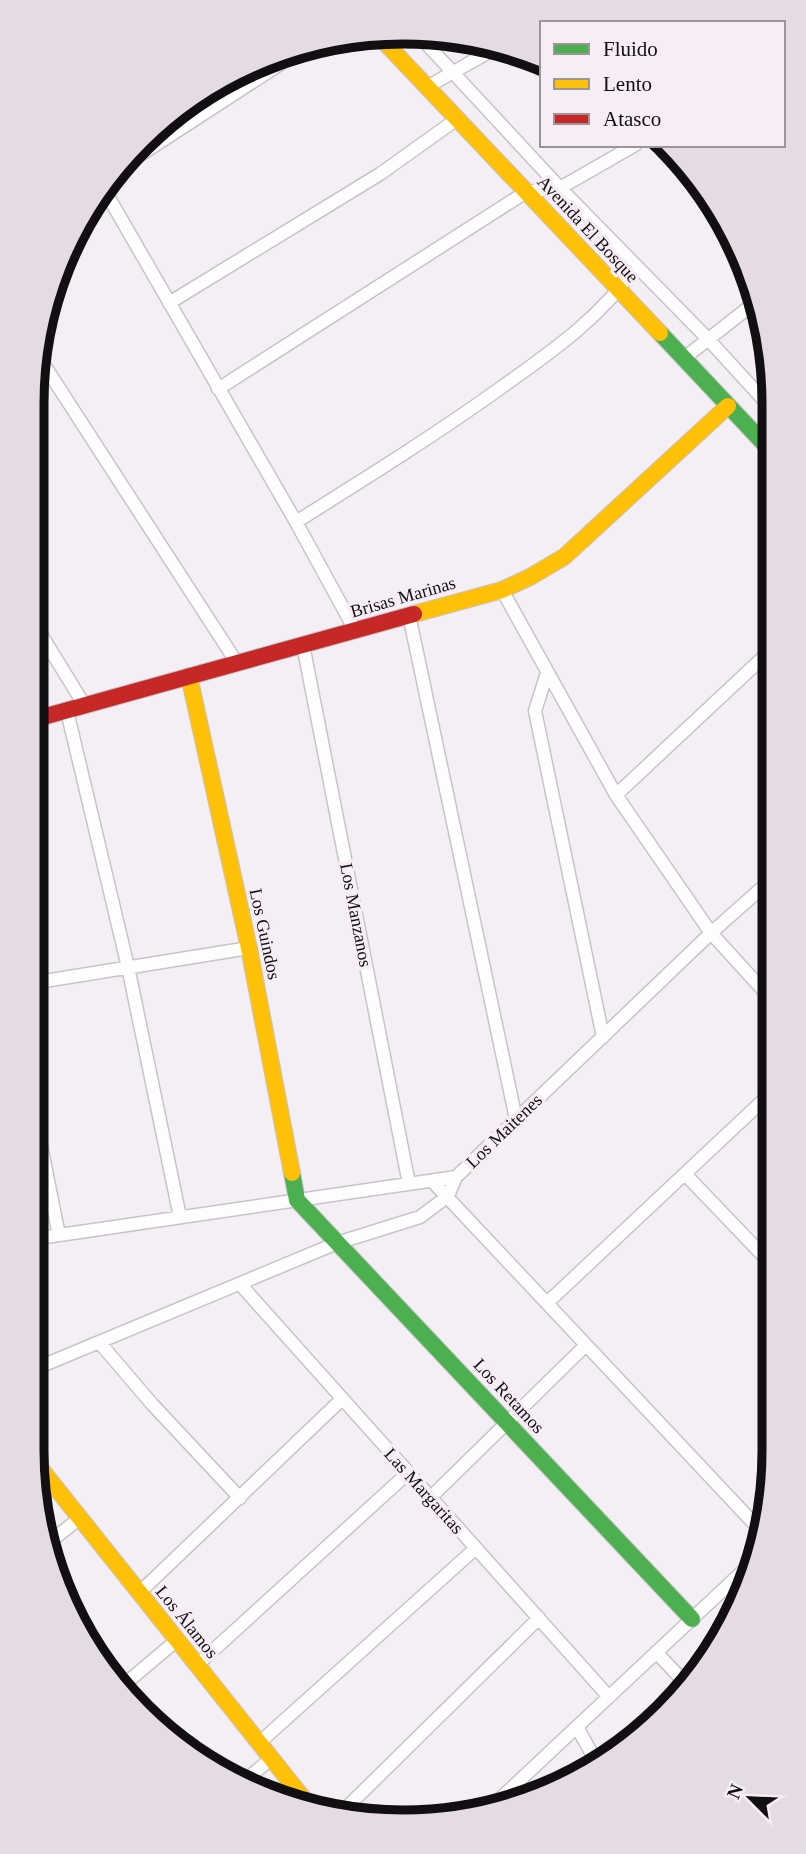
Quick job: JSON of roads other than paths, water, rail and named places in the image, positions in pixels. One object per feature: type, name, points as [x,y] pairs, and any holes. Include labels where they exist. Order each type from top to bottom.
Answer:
[{"type":"street","name":"Avenida El Bosque","points":[[387,45],[762,442]]},
{"type":"street","name":"Avenida El Bosque","points":[[428,45],[762,398]]},
{"type":"street","points":[[427,87],[486,54]]},
{"type":"street","points":[[148,150],[274,68]]},
{"type":"street","points":[[232,87],[236,93]]},
{"type":"street","points":[[169,303],[380,174],[457,119]]},
{"type":"street","points":[[218,388],[526,192],[560,188],[632,147]]},
{"type":"street","points":[[108,197],[296,522],[355,630]]},
{"type":"street","points":[[296,522],[447,427],[552,352],[620,291],[636,266]]},
{"type":"street","points":[[683,359],[749,307]]},
{"type":"street","points":[[46,368],[237,663]]},
{"type":"street","name":"Brisas Marinas","points":[[44,717],[502,590],[538,573],[573,551],[728,406]]},
{"type":"street","points":[[502,590],[616,795],[711,933],[762,989]]},
{"type":"street","points":[[409,615],[516,1119]]},
{"type":"street","points":[[44,639],[85,706]]},
{"type":"street","name":"Los Manzanos","points":[[303,645],[409,1184]]},
{"type":"street","points":[[616,795],[762,658]]},
{"type":"street","points":[[547,673],[535,711],[603,1037]]},
{"type":"street","name":"Los Guindos","points":[[190,676],[249,948],[296,1200]]},
{"type":"street","points":[[67,711],[128,967],[180,1217]]},
{"type":"street","name":"Los Maitenes","points":[[44,1237],[456,1177],[711,933],[762,888]]},
{"type":"street","points":[[44,981],[249,948]]},
{"type":"street","points":[[547,1303],[762,1102]]},
{"type":"street","points":[[44,1165],[59,1235]]},
{"type":"street","points":[[685,1174],[762,1254]]},
{"type":"street","points":[[44,1365],[337,1243],[420,1217],[448,1196],[456,1177]]},
{"type":"street","points":[[432,1181],[754,1524]]},
{"type":"street","name":"Los Retamos","points":[[296,1200],[692,1619]]},
{"type":"street","name":"Las Margaritas","points":[[240,1284],[609,1697]]},
{"type":"street","points":[[99,1342],[152,1404],[240,1498]]},
{"type":"street","points":[[430,1497],[586,1345]]},
{"type":"street","points":[[139,1593],[341,1400]]},
{"type":"street","points":[[197,1665],[408,1473]]},
{"type":"street","name":"Los Álamos","points":[[45,1474],[301,1795]]},
{"type":"street","points":[[55,1538],[80,1518]]},
{"type":"street","points":[[259,1743],[476,1548]]},
{"type":"street","points":[[503,1796],[740,1574]]},
{"type":"street","points":[[348,1806],[539,1618]]},
{"type":"street","points":[[128,1682],[177,1640]]},
{"type":"street","points":[[656,1652],[681,1678]]},
{"type":"street","points":[[577,1727],[593,1756]]},
{"type":"street","points":[[250,1776],[272,1758]]}]
